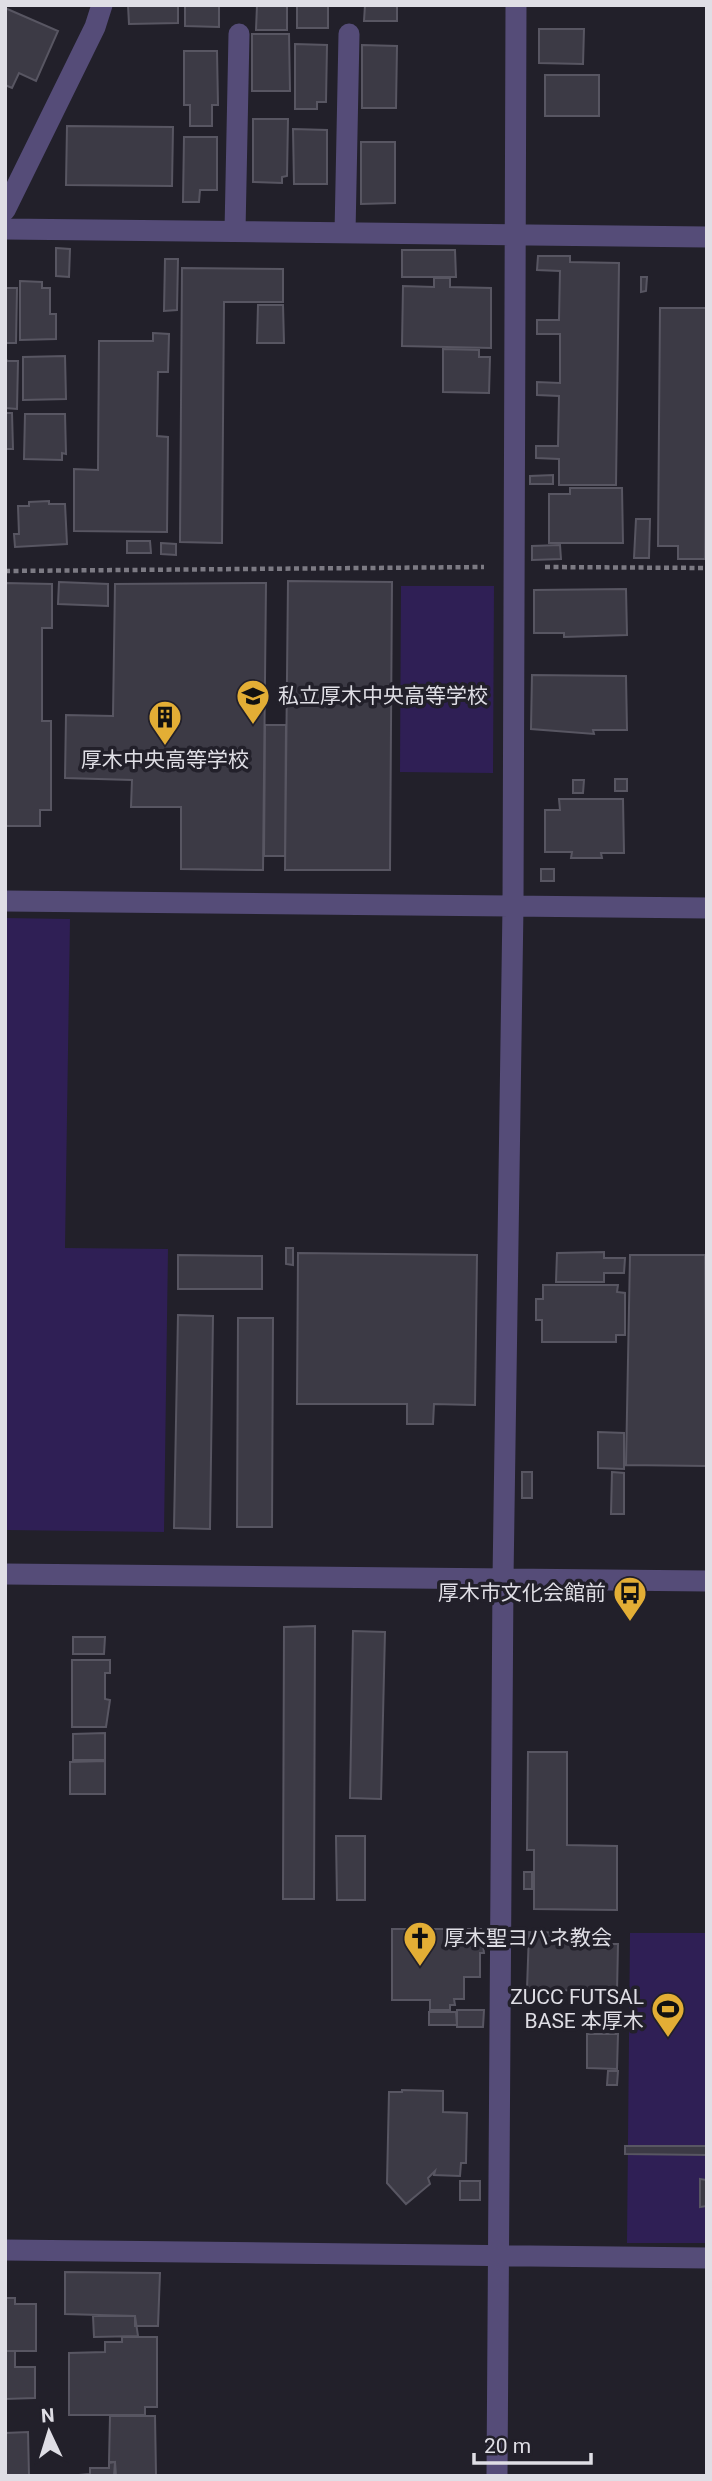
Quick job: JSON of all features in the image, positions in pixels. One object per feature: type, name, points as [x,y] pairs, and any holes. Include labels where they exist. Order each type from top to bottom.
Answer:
[{"type":"street","points":[[5,210],[95,27],[102,5]]},
{"type":"street","points":[[497,2476],[503,1579],[513,906],[513,234],[516,5]]},
{"type":"street","points":[[235,231],[239,34]]},
{"type":"street","points":[[345,233],[349,34]]},
{"type":"street","points":[[5,229],[707,237]]},
{"type":"street","points":[[5,901],[707,908]]},
{"type":"street","points":[[5,1574],[707,1581]]},
{"type":"street","points":[[5,2250],[707,2258]]},
{"type":"path","points":[[5,571],[707,568]]},
{"type":"shaded area","points":[[401,586],[494,586],[493,773],[400,772]]},
{"type":"shaded area","points":[[5,918],[70,919],[65,1248],[168,1249],[164,1532],[5,1530]]},
{"type":"shaded area","name":"ZUCC FUTSAL BASE 本厚木","points":[[630,1933],[707,1933],[707,2243],[627,2243]]},
{"type":"building","points":[[128,5],[178,5],[178,23],[129,24]]},
{"type":"building","points":[[185,5],[219,5],[219,27],[185,26]]},
{"type":"building","points":[[257,5],[287,5],[287,30],[256,30]]},
{"type":"building","points":[[297,5],[328,5],[328,28],[297,28]]},
{"type":"building","points":[[365,5],[397,5],[397,21],[364,21]]},
{"type":"building","points":[[5,8],[58,31],[36,81],[19,73],[12,88],[5,85]]},
{"type":"building","points":[[539,29],[584,29],[583,64],[539,63]]},
{"type":"building","points":[[252,34],[289,34],[290,91],[252,91]]},
{"type":"building","points":[[295,44],[327,45],[326,102],[317,102],[317,109],[295,109]]},
{"type":"building","points":[[362,45],[397,46],[396,108],[362,108]]},
{"type":"building","points":[[184,51],[217,51],[218,105],[212,105],[212,126],[190,126],[190,105],[184,105]]},
{"type":"building","points":[[545,75],[599,75],[599,116],[545,116]]},
{"type":"building","points":[[253,119],[288,119],[287,176],[282,177],[282,183],[253,182]]},
{"type":"building","points":[[67,126],[173,127],[172,186],[66,185]]},
{"type":"building","points":[[293,129],[327,130],[327,184],[294,184]]},
{"type":"building","points":[[184,137],[217,137],[217,190],[200,190],[199,202],[183,202]]},
{"type":"building","points":[[361,142],[395,142],[395,203],[361,204]]},
{"type":"building","points":[[56,248],[70,249],[69,277],[56,276]]},
{"type":"building","points":[[402,250],[455,250],[456,277],[402,277]]},
{"type":"building","points":[[538,256],[570,256],[570,262],[619,263],[616,485],[559,485],[559,459],[536,458],[536,446],[558,446],[559,396],[537,395],[537,382],[560,383],[560,334],[537,334],[537,320],[559,320],[560,271],[537,270]]},
{"type":"building","points":[[165,259],[178,259],[177,310],[164,311]]},
{"type":"building","points":[[182,268],[283,269],[283,302],[224,302],[222,543],[180,542]]},
{"type":"building","points":[[641,277],[647,277],[646,291],[641,292]]},
{"type":"building","points":[[434,278],[450,278],[450,287],[491,288],[491,348],[402,346],[403,286],[434,287]]},
{"type":"building","points":[[20,281],[42,282],[42,288],[50,288],[50,314],[56,314],[56,339],[20,340]]},
{"type":"building","points":[[5,288],[17,288],[16,343],[5,343]]},
{"type":"building","points":[[258,305],[283,305],[284,343],[257,343]]},
{"type":"building","points":[[660,308],[707,308],[705,559],[678,559],[678,546],[658,546]]},
{"type":"building","points":[[153,333],[169,334],[168,372],[158,372],[157,436],[168,437],[167,532],[74,531],[74,469],[98,470],[99,341],[153,341]]},
{"type":"building","points":[[443,349],[479,350],[479,357],[490,357],[489,393],[443,392]]},
{"type":"building","points":[[65,356],[66,399],[23,400],[23,357]]},
{"type":"building","points":[[5,357],[7,361],[18,361],[17,409],[5,408]]},
{"type":"building","points":[[5,413],[12,413],[13,449],[5,449]]},
{"type":"building","points":[[25,414],[65,414],[66,454],[62,453],[62,460],[24,459]]},
{"type":"building","points":[[553,475],[553,484],[530,484],[530,476]]},
{"type":"building","points":[[570,488],[622,488],[623,543],[549,543],[549,494],[570,494]]},
{"type":"building","points":[[49,501],[49,504],[65,504],[67,544],[15,547],[14,534],[19,534],[18,506],[29,506],[29,502]]},
{"type":"building","points":[[636,519],[650,519],[649,558],[634,558]]},
{"type":"building","points":[[127,541],[150,541],[151,553],[127,553]]},
{"type":"building","points":[[161,543],[176,544],[176,555],[161,554]]},
{"type":"building","points":[[560,545],[561,559],[532,560],[532,546]]},
{"type":"building","points":[[288,581],[392,582],[390,870],[285,870]]},
{"type":"building","points":[[59,582],[108,584],[108,606],[58,604]]},
{"type":"building","points":[[5,583],[52,584],[52,628],[42,628],[42,721],[51,721],[51,810],[40,810],[40,826],[5,826]]},
{"type":"building","name":"厚木中央高等学校","points":[[266,583],[263,870],[181,869],[181,807],[131,807],[132,780],[65,778],[66,715],[113,716],[115,584]]},
{"type":"building","points":[[626,589],[627,635],[564,637],[564,633],[534,633],[534,590]]},
{"type":"building","points":[[532,675],[626,676],[627,730],[593,730],[594,734],[531,729]]},
{"type":"building","points":[[265,725],[286,725],[285,856],[264,856]]},
{"type":"building","points":[[615,779],[627,779],[627,791],[615,791]]},
{"type":"building","points":[[573,780],[584,780],[583,793],[573,793]]},
{"type":"building","points":[[559,799],[623,799],[624,853],[601,853],[602,858],[571,858],[572,852],[545,852],[545,810],[560,810]]},
{"type":"building","points":[[541,869],[554,869],[554,881],[541,881]]},
{"type":"building","points":[[286,1248],[293,1248],[293,1265],[286,1264]]},
{"type":"building","points":[[604,1252],[604,1258],[625,1258],[624,1273],[604,1273],[604,1282],[556,1282],[557,1253]]},
{"type":"building","points":[[298,1253],[477,1255],[475,1405],[434,1404],[433,1424],[407,1424],[407,1404],[297,1404]]},
{"type":"building","points":[[178,1255],[262,1256],[262,1289],[178,1289]]},
{"type":"building","points":[[630,1255],[705,1255],[707,1466],[626,1465]]},
{"type":"building","points":[[543,1285],[618,1285],[617,1292],[625,1293],[625,1335],[616,1335],[616,1342],[542,1342],[542,1320],[536,1320],[536,1299],[543,1299]]},
{"type":"building","points":[[178,1315],[213,1316],[210,1529],[174,1528]]},
{"type":"building","points":[[238,1318],[273,1318],[272,1527],[237,1527]]},
{"type":"building","points":[[598,1432],[624,1433],[624,1469],[598,1468]]},
{"type":"building","points":[[522,1472],[532,1472],[532,1498],[522,1498]]},
{"type":"building","points":[[612,1472],[624,1473],[624,1514],[611,1514]]},
{"type":"building","points":[[315,1626],[314,1899],[283,1899],[284,1627]]},
{"type":"building","points":[[353,1631],[385,1632],[381,1799],[350,1798]]},
{"type":"building","points":[[73,1637],[105,1637],[104,1654],[73,1654]]},
{"type":"building","points":[[72,1660],[110,1660],[110,1673],[105,1673],[105,1699],[110,1700],[106,1727],[72,1727]]},
{"type":"building","points":[[105,1733],[105,1760],[73,1760],[73,1734]]},
{"type":"building","points":[[528,1752],[567,1752],[567,1845],[617,1846],[617,1910],[534,1909],[534,1850],[527,1850]]},
{"type":"building","points":[[105,1761],[105,1794],[70,1794],[70,1762]]},
{"type":"building","points":[[336,1836],[365,1836],[365,1900],[337,1900]]},
{"type":"building","points":[[524,1872],[532,1872],[532,1889],[524,1889]]},
{"type":"building","points":[[392,1929],[481,1929],[484,1953],[480,1953],[480,1977],[464,1977],[464,1999],[454,1999],[455,2005],[450,2005],[450,2010],[430,2010],[430,2000],[392,2000]]},
{"type":"building","points":[[529,1932],[589,1933],[588,1944],[618,1944],[617,1992],[527,1989]]},
{"type":"building","points":[[457,2010],[484,2010],[483,2027],[457,2027]]},
{"type":"building","points":[[429,2012],[456,2012],[457,2025],[429,2025]]},
{"type":"building","points":[[587,2034],[618,2034],[617,2069],[587,2068]]},
{"type":"building","points":[[608,2071],[618,2071],[617,2085],[607,2085]]},
{"type":"building","points":[[443,2091],[443,2112],[467,2113],[466,2163],[461,2163],[460,2176],[434,2175],[435,2171],[428,2178],[430,2184],[406,2204],[387,2183],[389,2092]]},
{"type":"building","points":[[625,2146],[707,2146],[707,2155],[625,2154]]},
{"type":"building","points":[[700,2179],[707,2180],[707,2206],[700,2207]]},
{"type":"building","points":[[460,2181],[480,2181],[480,2200],[460,2200]]},
{"type":"building","points":[[65,2272],[160,2273],[158,2326],[135,2326],[135,2316],[65,2314]]},
{"type":"building","points":[[5,2298],[15,2298],[15,2304],[36,2304],[36,2351],[5,2351]]},
{"type":"building","points":[[93,2316],[135,2316],[138,2336],[94,2337]]},
{"type":"building","points":[[122,2337],[157,2337],[157,2407],[145,2407],[145,2415],[69,2415],[69,2353],[105,2352],[105,2342],[122,2342]]},
{"type":"building","points":[[5,2351],[15,2351],[15,2367],[35,2367],[35,2398],[5,2399]]},
{"type":"building","points":[[110,2416],[155,2416],[156,2475],[116,2476],[115,2462],[109,2462]]},
{"type":"building","points":[[28,2432],[29,2476],[5,2476],[5,2433]]},
{"type":"building","points":[[115,2462],[114,2476],[67,2476],[90,2474],[90,2468],[109,2468],[109,2463]]},
{"type":"place","name":"私立厚木中央高等学校","points":[[253,726]]},
{"type":"place","name":"厚木中央高等学校","points":[[165,747]]},
{"type":"place","name":"厚木市文化会館前","points":[[630,1623]]},
{"type":"place","name":"厚木聖ヨハネ教会","points":[[420,1968]]},
{"type":"place","name":"ZUCC FUTSAL BASE 本厚木","points":[[668,2039]]}]
